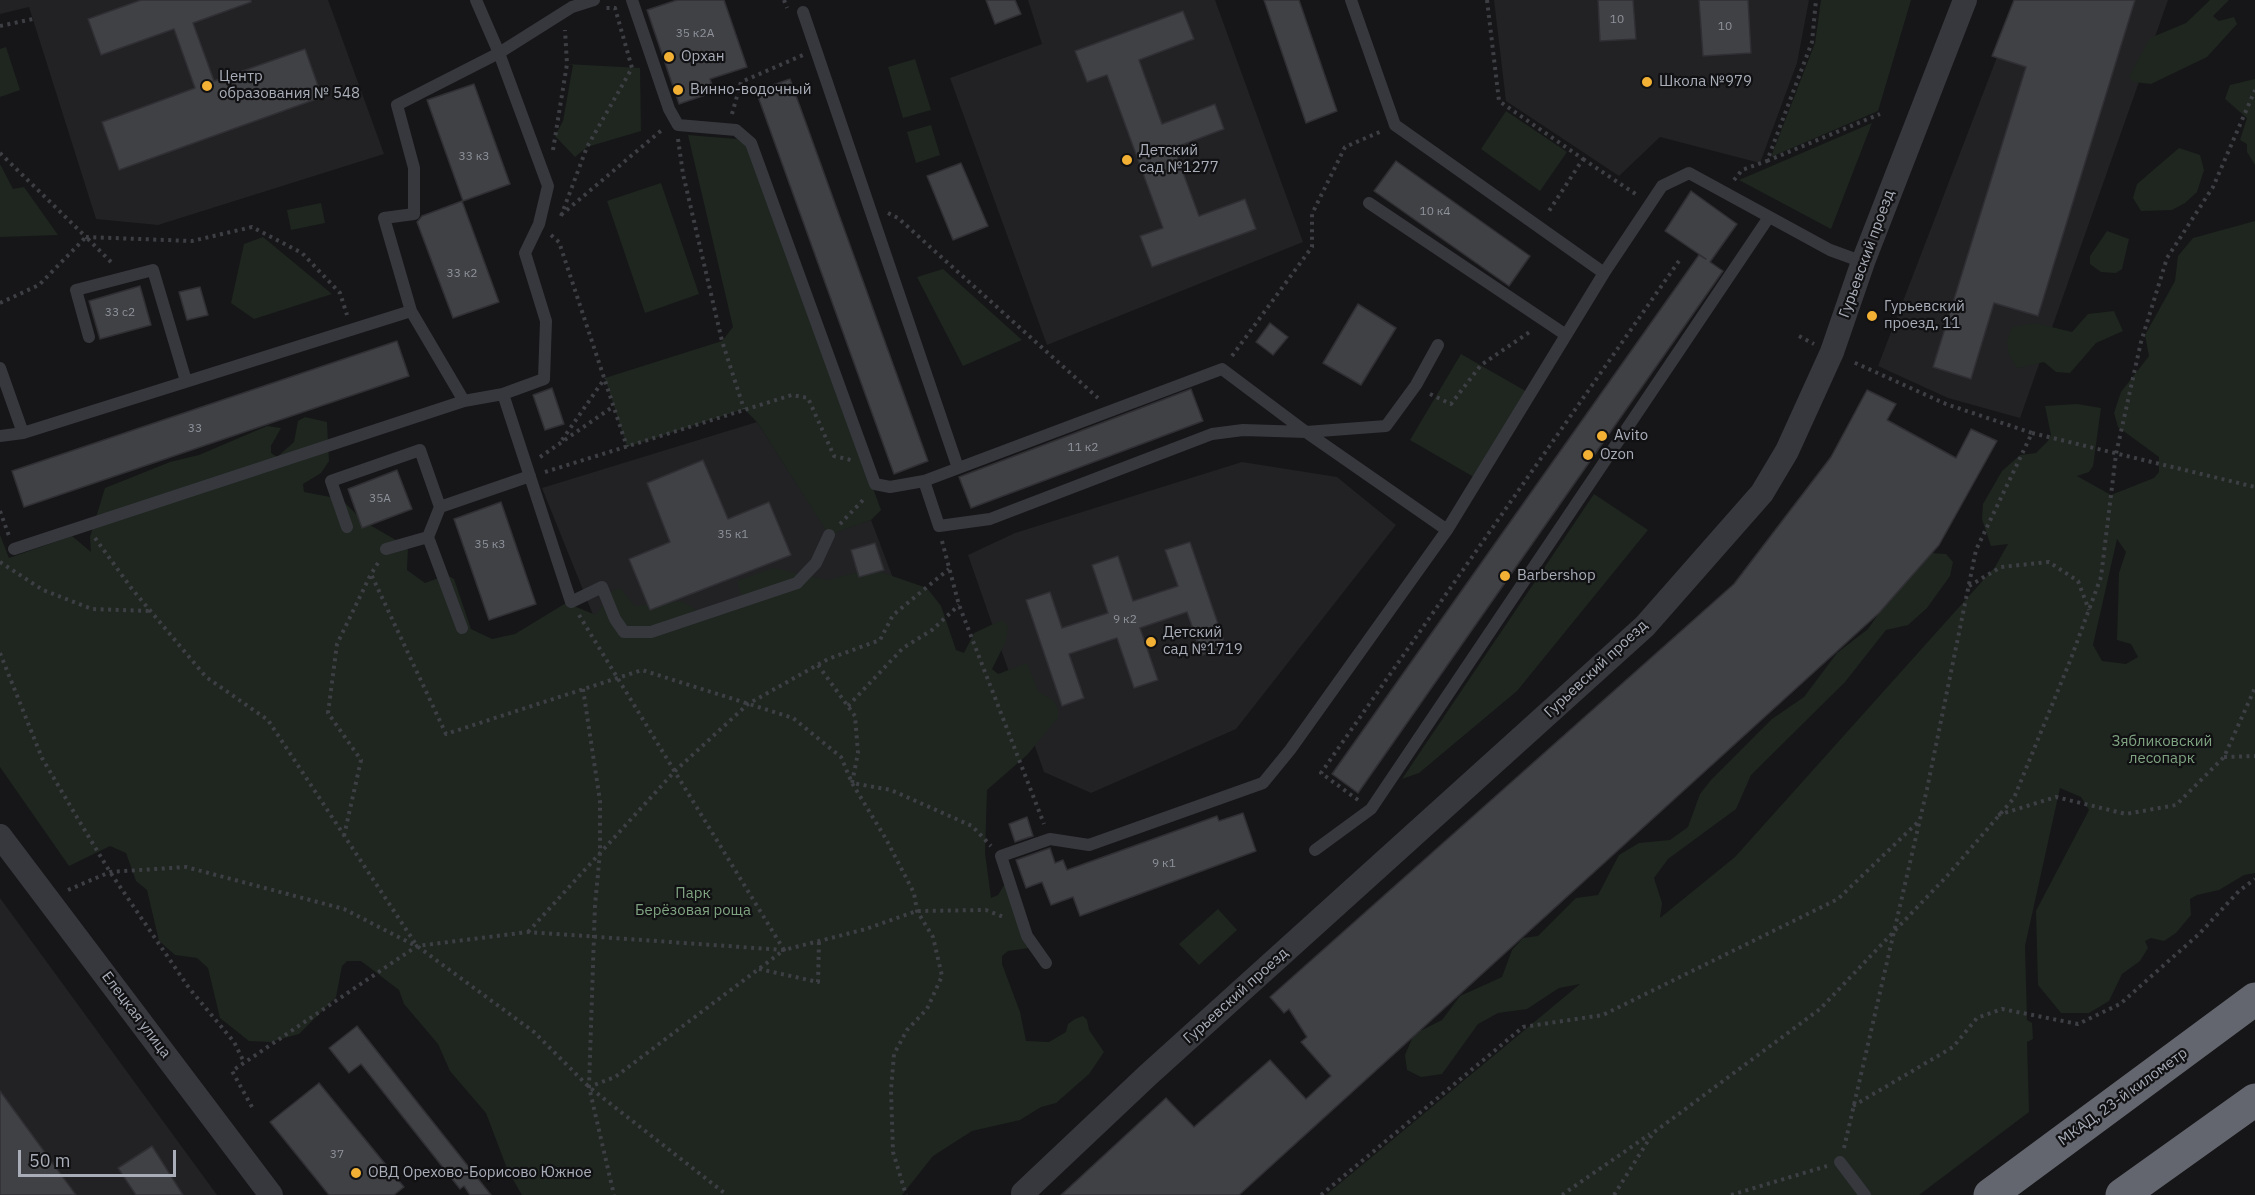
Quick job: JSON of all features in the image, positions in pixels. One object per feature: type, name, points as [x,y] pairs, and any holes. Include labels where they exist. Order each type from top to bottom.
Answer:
[{"type":"highway","name":"МКАД, 23-й километр","points":[[1990,1195],[2255,999]]},
{"type":"highway","points":[[2122,1195],[2255,1100]]},
{"type":"street","name":"Гурьевский проезд","points":[[1023,1193],[1148,1075],[1645,626],[1767,485],[1787,451],[1832,352],[1863,262],[1965,0]]},
{"type":"street","name":"Елецкая улица","points":[[0,836],[271,1195]]},
{"type":"lane","points":[[14,549],[464,401],[503,394],[544,379],[546,321],[525,253],[542,227],[548,186],[499,53],[476,0]]},
{"type":"lane","points":[[464,401],[411,311],[384,218],[414,214],[414,168],[397,105],[499,53],[572,7],[594,0]]},
{"type":"lane","points":[[632,0],[676,125],[736,129],[751,143],[875,484],[890,487],[924,481],[1222,369],[1306,432],[1446,531]]},
{"type":"lane","points":[[1351,0],[1395,125],[1604,273]]},
{"type":"lane","points":[[803,12],[958,468]]},
{"type":"lane","points":[[1046,963],[1027,936],[1001,856],[1050,839],[1089,845],[1263,783],[1290,750],[1446,531],[1604,273],[1662,186],[1689,173],[1830,250],[1863,262]]},
{"type":"lane","points":[[1369,203],[1566,334]]},
{"type":"lane","points":[[1315,850],[1371,809],[1769,217]]},
{"type":"lane","points":[[89,337],[76,290],[153,270],[186,381]]},
{"type":"lane","points":[[0,436],[23,432],[411,311]]},
{"type":"lane","points":[[924,481],[939,526],[990,519],[1212,434],[1243,430],[1306,432],[1386,426],[1416,385],[1438,345]]},
{"type":"lane","points":[[0,368],[23,432]]},
{"type":"lane","points":[[503,394],[571,602],[602,587],[615,619],[624,632],[651,632],[797,583],[816,564],[829,535]]},
{"type":"lane","points":[[347,527],[330,481],[420,450],[440,507],[428,537],[462,628]]},
{"type":"lane","points":[[440,507],[528,471]]},
{"type":"lane","points":[[386,549],[428,537]]},
{"type":"lane","points":[[1840,1162],[1864,1195]]},
{"type":"path","points":[[1487,0],[1499,101],[1650,204]]},
{"type":"path","points":[[1767,161],[1812,42],[1816,0]]},
{"type":"path","points":[[548,186],[567,73],[564,33],[572,7],[615,8],[632,68],[587,147],[561,216]]},
{"type":"path","points":[[0,26],[33,19]]},
{"type":"path","points":[[728,129],[741,82],[804,55]]},
{"type":"path","points":[[1562,1195],[1653,1133],[1820,1009],[1892,930],[1947,876],[2014,798],[2100,577],[2116,454],[2141,342],[2167,258],[2213,187],[2255,90]]},
{"type":"path","points":[[1726,193],[1742,170],[1880,114]]},
{"type":"path","points":[[627,447],[559,242],[542,227],[561,216],[676,125]]},
{"type":"path","points":[[676,125],[683,174],[719,330],[744,409]]},
{"type":"path","points":[[1222,369],[1312,247],[1312,214],[1345,147],[1395,125]]},
{"type":"path","points":[[0,153],[114,264],[119,278]]},
{"type":"path","points":[[1538,227],[1583,159]]},
{"type":"path","points":[[868,204],[898,218],[1112,410]]},
{"type":"path","points":[[0,303],[39,285],[86,237],[192,241],[252,228],[302,254],[340,293],[352,329]]},
{"type":"path","points":[[1371,809],[1321,773],[1681,258]]},
{"type":"path","points":[[1416,385],[1451,404],[1481,365],[1545,321]]},
{"type":"path","points":[[1863,367],[1946,404],[2032,432],[2255,487]]},
{"type":"path","points":[[560,443],[605,378]]},
{"type":"path","points":[[528,471],[627,447],[792,395],[808,398],[834,456],[867,465]]},
{"type":"path","points":[[528,471],[560,443],[614,406]]},
{"type":"path","points":[[1731,1195],[1840,1162],[1892,930],[1919,822],[1976,550],[2032,432]]},
{"type":"path","points":[[829,535],[865,498]]},
{"type":"path","points":[[0,512],[14,549]]},
{"type":"path","points":[[86,526],[150,611],[206,677],[268,720],[417,946]]},
{"type":"path","points":[[939,526],[959,605],[1050,839]]},
{"type":"path","points":[[344,836],[361,760],[328,713],[337,644],[371,574],[386,549]]},
{"type":"path","points":[[0,562],[44,590],[92,609],[150,611]]},
{"type":"path","points":[[1968,587],[2001,567],[2049,562],[2078,581],[2089,610]]},
{"type":"path","points":[[528,932],[675,771],[748,704],[818,665],[880,640],[894,615],[949,569]]},
{"type":"path","points":[[371,574],[446,734],[642,669],[794,718],[841,757],[852,783],[902,868],[914,893],[917,911],[933,937],[942,976],[927,1009],[907,1030],[894,1054],[891,1090],[893,1152],[906,1195]]},
{"type":"path","points":[[571,602],[784,950]]},
{"type":"path","points":[[848,706],[903,648],[932,630],[959,605]]},
{"type":"path","points":[[0,653],[42,758],[110,872],[189,988],[234,1042],[244,1062]]},
{"type":"path","points":[[818,665],[855,716],[858,753],[852,783]]},
{"type":"path","points":[[1998,816],[2056,797],[2126,814],[2176,805],[2224,757],[2255,688]]},
{"type":"path","points":[[583,689],[600,801],[600,853],[593,936],[589,1087],[614,1195]]},
{"type":"path","points":[[2224,757],[2255,756]]},
{"type":"path","points":[[852,783],[891,790],[972,826],[1001,856]]},
{"type":"path","points":[[1321,1195],[1523,1027],[1603,1015],[1838,899],[1919,822]]},
{"type":"path","points":[[48,898],[110,872],[186,867],[344,909],[417,946],[534,1032],[589,1087],[727,1195]]},
{"type":"path","points":[[1853,1107],[1953,1047],[1977,1018],[2002,1009],[2078,1024],[2120,1005],[2199,934],[2239,891],[2255,879]]},
{"type":"path","points":[[252,1107],[231,1071],[417,946],[528,932],[784,950],[917,911],[986,910],[1006,918],[1027,936]]},
{"type":"path","points":[[759,969],[818,982],[819,941]]},
{"type":"path","points":[[589,1087],[615,1077],[784,950]]},
{"type":"path","points":[[1614,1195],[1653,1133]]},
{"type":"shaded area","name":"Центр образования № 548","points":[[0,0],[328,0],[384,154],[158,225],[96,219],[29,7],[0,14]]},
{"type":"shaded area","name":"Детский сад №1277","points":[[1028,0],[1215,0],[1303,242],[1047,345],[950,78],[1042,44]]},
{"type":"shaded area","name":"Школа №979","points":[[1494,0],[1809,0],[1797,63],[1760,163],[1660,137],[1619,176],[1506,101]]},
{"type":"shaded area","points":[[2019,0],[2168,0],[2020,418],[1948,398],[1878,366]]},
{"type":"shaded area","points":[[757,422],[829,534],[871,520],[893,578],[604,642],[542,488]]},
{"type":"shaded area","name":"Детский сад №1719","points":[[1242,462],[1337,477],[1396,525],[1236,729],[1091,793],[1044,772],[968,555],[1015,533]]},
{"type":"shaded area","points":[[0,898],[217,1195],[0,1195]]},
{"type":"green space","points":[[1821,0],[1911,0],[1878,111],[1771,157],[1815,43]]},
{"type":"green space","points":[[2210,0],[2229,0],[2213,16],[2219,21],[2234,17],[2237,24],[2207,57],[2151,84],[2134,82],[2129,77],[2150,38],[2186,23]]},
{"type":"green space","points":[[6,47],[20,90],[0,97],[0,49]]},
{"type":"green space","points":[[915,59],[931,110],[903,118],[888,67]]},
{"type":"green space","points":[[567,64],[640,68],[641,131],[587,147],[575,157],[555,136],[563,121],[573,65]]},
{"type":"green space","points":[[2255,79],[2255,165],[2247,152],[2247,144],[2240,140],[2247,118],[2225,99],[2230,85]]},
{"type":"green space","points":[[1506,111],[1567,152],[1540,191],[1481,149]]},
{"type":"green space","points":[[1872,123],[1831,229],[1739,180]]},
{"type":"green space","points":[[931,125],[940,155],[916,163],[907,132]]},
{"type":"green space","points":[[688,135],[737,139],[748,146],[881,510],[871,520],[829,535],[757,422],[744,409],[627,447],[605,378],[722,341],[733,327]]},
{"type":"green space","points":[[2179,148],[2200,155],[2204,170],[2197,192],[2185,203],[2172,210],[2141,211],[2133,198],[2137,184]]},
{"type":"green space","points":[[0,164],[13,189],[24,187],[58,235],[0,237]]},
{"type":"green space","points":[[661,183],[699,294],[645,313],[607,201]]},
{"type":"green space","points":[[321,203],[325,223],[291,230],[287,210]]},
{"type":"green space","name":"Зябликовский лесопарк","points":[[2255,221],[2255,873],[2244,875],[2219,890],[2190,899],[2191,915],[2176,933],[2164,941],[2151,938],[2145,941],[2148,948],[2140,961],[2122,974],[2109,1001],[2089,1013],[2061,1013],[2038,985],[2036,911],[2089,810],[2081,797],[2060,788],[2025,946],[2027,1020],[2032,1023],[2033,1039],[2027,1042],[2029,1112],[1919,1195],[1326,1195],[1580,984],[1559,988],[1527,1009],[1498,1013],[1478,1024],[1442,1074],[1421,1077],[1407,1070],[1405,1055],[1414,1034],[1442,1020],[1460,996],[1502,977],[1512,950],[1523,938],[1538,936],[1576,898],[1598,895],[1619,855],[1639,843],[1670,840],[1688,827],[1700,794],[1711,780],[1772,719],[1804,697],[1837,653],[1868,629],[1911,567],[1931,553],[1946,554],[1953,562],[1950,576],[1927,608],[1908,625],[1886,630],[1845,682],[1751,775],[1736,809],[1668,859],[1654,878],[1662,903],[1660,918],[1735,857],[1995,567],[2008,544],[1991,546],[1982,519],[1983,504],[2002,471],[2020,455],[2036,453],[2048,441],[2051,435],[2045,406],[2077,404],[2101,408],[2093,466],[2089,472],[2077,476],[2111,495],[2154,478],[2159,472],[2159,457],[2118,427],[2114,413],[2121,392],[2149,356],[2145,335],[2175,281],[2178,256],[2193,238]],"holes":[[[2117,539],[2126,552],[2119,573],[2117,640],[2131,644],[2138,657],[2126,664],[2102,661],[2093,645]]]},
{"type":"green space","points":[[2107,231],[2129,239],[2122,269],[2116,273],[2101,272],[2090,264],[2090,256]]},
{"type":"green space","points":[[263,237],[332,294],[254,319],[231,303],[244,244]]},
{"type":"green space","points":[[943,269],[1022,340],[963,366],[917,277]]},
{"type":"green space","points":[[2114,311],[2123,331],[2096,343],[2070,373],[2056,372],[2044,362],[2017,368],[2009,355],[2007,341],[2012,327],[2035,323],[2072,332],[2088,314]]},
{"type":"green space","points":[[1461,354],[1529,393],[1479,480],[1410,440]]},
{"type":"green space","name":"Парк Берёзовая роща","points":[[305,417],[327,422],[329,461],[321,473],[303,484],[304,492],[341,499],[363,521],[408,547],[407,570],[425,583],[447,575],[454,579],[471,629],[492,639],[515,634],[566,603],[596,615],[612,591],[620,588],[635,606],[681,601],[701,612],[742,598],[737,581],[773,568],[827,580],[872,569],[927,588],[941,606],[956,650],[964,653],[974,633],[1002,620],[1008,626],[1006,641],[992,669],[998,674],[1027,663],[1038,691],[1055,702],[1058,718],[1027,755],[987,790],[985,853],[991,898],[998,895],[1006,882],[1029,948],[1008,951],[1002,956],[1002,964],[1020,1012],[1026,1041],[1049,1042],[1066,1032],[1068,1024],[1075,1019],[1083,1016],[1087,1020],[1089,1030],[1104,1052],[1089,1074],[1056,1103],[1041,1107],[1020,1120],[972,1131],[933,1156],[902,1195],[522,1195],[508,1171],[486,1113],[450,1071],[438,1044],[404,1004],[399,990],[361,961],[347,961],[342,966],[336,997],[299,1034],[270,1042],[249,1041],[220,1018],[208,968],[197,958],[175,955],[159,941],[147,890],[136,881],[126,853],[110,846],[69,866],[0,767],[0,535],[9,558],[72,536],[91,552],[90,537],[105,488],[170,462],[199,455],[267,426],[281,428],[271,446],[271,453],[277,457],[294,442],[298,421]]},
{"type":"green space","points":[[1594,494],[1648,530],[1517,691],[1419,773],[1402,779]]},
{"type":"green space","points":[[1218,909],[1237,930],[1199,965],[1179,944]]},
{"type":"building","points":[[141,0],[251,0],[251,2],[193,23],[214,81],[305,49],[322,97],[119,170],[102,122],[195,88],[174,29],[101,55],[88,19]]},
{"type":"building","points":[[677,0],[724,0],[747,67],[710,79],[714,92],[679,104],[647,10]]},
{"type":"building","points":[[986,0],[1015,0],[1021,14],[995,24]]},
{"type":"building","points":[[1264,0],[1299,0],[1337,111],[1306,123]]},
{"type":"building","points":[[1598,0],[1633,0],[1636,39],[1600,41]]},
{"type":"building","points":[[1699,0],[1748,0],[1751,53],[1703,56]]},
{"type":"building","points":[[2014,0],[2135,0],[2038,316],[1994,303],[1971,379],[1933,367],[2026,67],[1992,56]]},
{"type":"building","points":[[1183,11],[1194,39],[1139,60],[1162,124],[1215,104],[1224,129],[1174,148],[1199,216],[1245,199],[1256,229],[1152,267],[1140,236],[1163,228],[1107,75],[1087,82],[1075,51]]},
{"type":"building","points":[[790,79],[928,461],[894,474],[756,91]]},
{"type":"building","points":[[474,84],[510,184],[463,201],[427,100]]},
{"type":"building","points":[[1396,161],[1530,256],[1509,286],[1374,191]]},
{"type":"building","points":[[961,163],[988,226],[953,240],[927,176]]},
{"type":"building","points":[[1691,191],[1737,224],[1710,262],[1723,271],[1358,793],[1332,774],[1699,255],[1706,259],[1665,231]]},
{"type":"building","points":[[462,201],[499,302],[453,318],[417,222],[422,216]]},
{"type":"building","points":[[140,286],[151,325],[100,339],[89,301]]},
{"type":"building","points":[[200,287],[208,315],[187,320],[179,292]]},
{"type":"building","points":[[1358,304],[1396,328],[1361,385],[1323,363]]},
{"type":"building","points":[[1270,323],[1288,337],[1273,355],[1256,342]]},
{"type":"building","points":[[397,341],[409,376],[24,507],[12,471]]},
{"type":"building","points":[[552,388],[564,424],[545,430],[533,395]]},
{"type":"building","points":[[1191,389],[1203,421],[971,508],[959,477]]},
{"type":"building","points":[[1867,390],[1896,404],[1887,420],[1956,458],[1971,429],[1997,441],[1939,545],[1879,613],[1239,1195],[1061,1195],[1166,1098],[1194,1127],[1270,1060],[1306,1099],[1331,1076],[1301,1042],[1307,1037],[1289,1009],[1284,1013],[1270,997],[1734,584],[1831,457]]},
{"type":"building","points":[[703,460],[728,519],[769,502],[791,555],[650,610],[629,559],[670,542],[647,483]]},
{"type":"building","points":[[397,470],[412,509],[362,528],[348,489]]},
{"type":"building","points":[[501,502],[536,604],[489,620],[454,519]]},
{"type":"building","points":[[1190,542],[1226,647],[1202,655],[1187,612],[1140,628],[1158,680],[1134,688],[1117,638],[1069,654],[1084,698],[1062,706],[1026,600],[1050,592],[1062,628],[1108,613],[1092,565],[1118,556],[1133,601],[1178,586],[1165,550]]},
{"type":"building","points":[[875,543],[884,570],[859,577],[851,550]]},
{"type":"building","points":[[1243,813],[1256,851],[1080,916],[1073,897],[1051,905],[1042,882],[1026,888],[1016,860],[1050,848],[1055,863],[1063,860],[1067,870],[1217,816],[1219,821]]},
{"type":"building","points":[[1027,817],[1033,836],[1015,842],[1009,824]]},
{"type":"building","points":[[357,1026],[491,1195],[470,1195],[464,1186],[460,1189],[361,1064],[349,1073],[329,1048]]},
{"type":"building","points":[[319,1083],[404,1187],[394,1195],[329,1195],[270,1122]]},
{"type":"building","points":[[0,1091],[76,1195],[0,1195]]},
{"type":"building","points":[[152,1146],[183,1195],[136,1195],[118,1168]]},
{"type":"place","name":"Орхан","points":[[669,57]]},
{"type":"place","name":"Школа №979","points":[[1647,82]]},
{"type":"place","name":"Центр образования № 548","points":[[207,86]]},
{"type":"place","name":"Винно-водочный","points":[[678,90]]},
{"type":"place","name":"Детский сад №1277","points":[[1127,160]]},
{"type":"place","name":"Гурьевский проезд, 11","points":[[1872,316]]},
{"type":"place","name":"Avito","points":[[1602,436]]},
{"type":"place","name":"Ozon","points":[[1588,455]]},
{"type":"place","name":"Barbershop","points":[[1505,576]]},
{"type":"place","name":"Детский сад №1719","points":[[1151,642]]},
{"type":"place","name":"ОВД Орехово-Борисово Южное","points":[[356,1173]]}]
